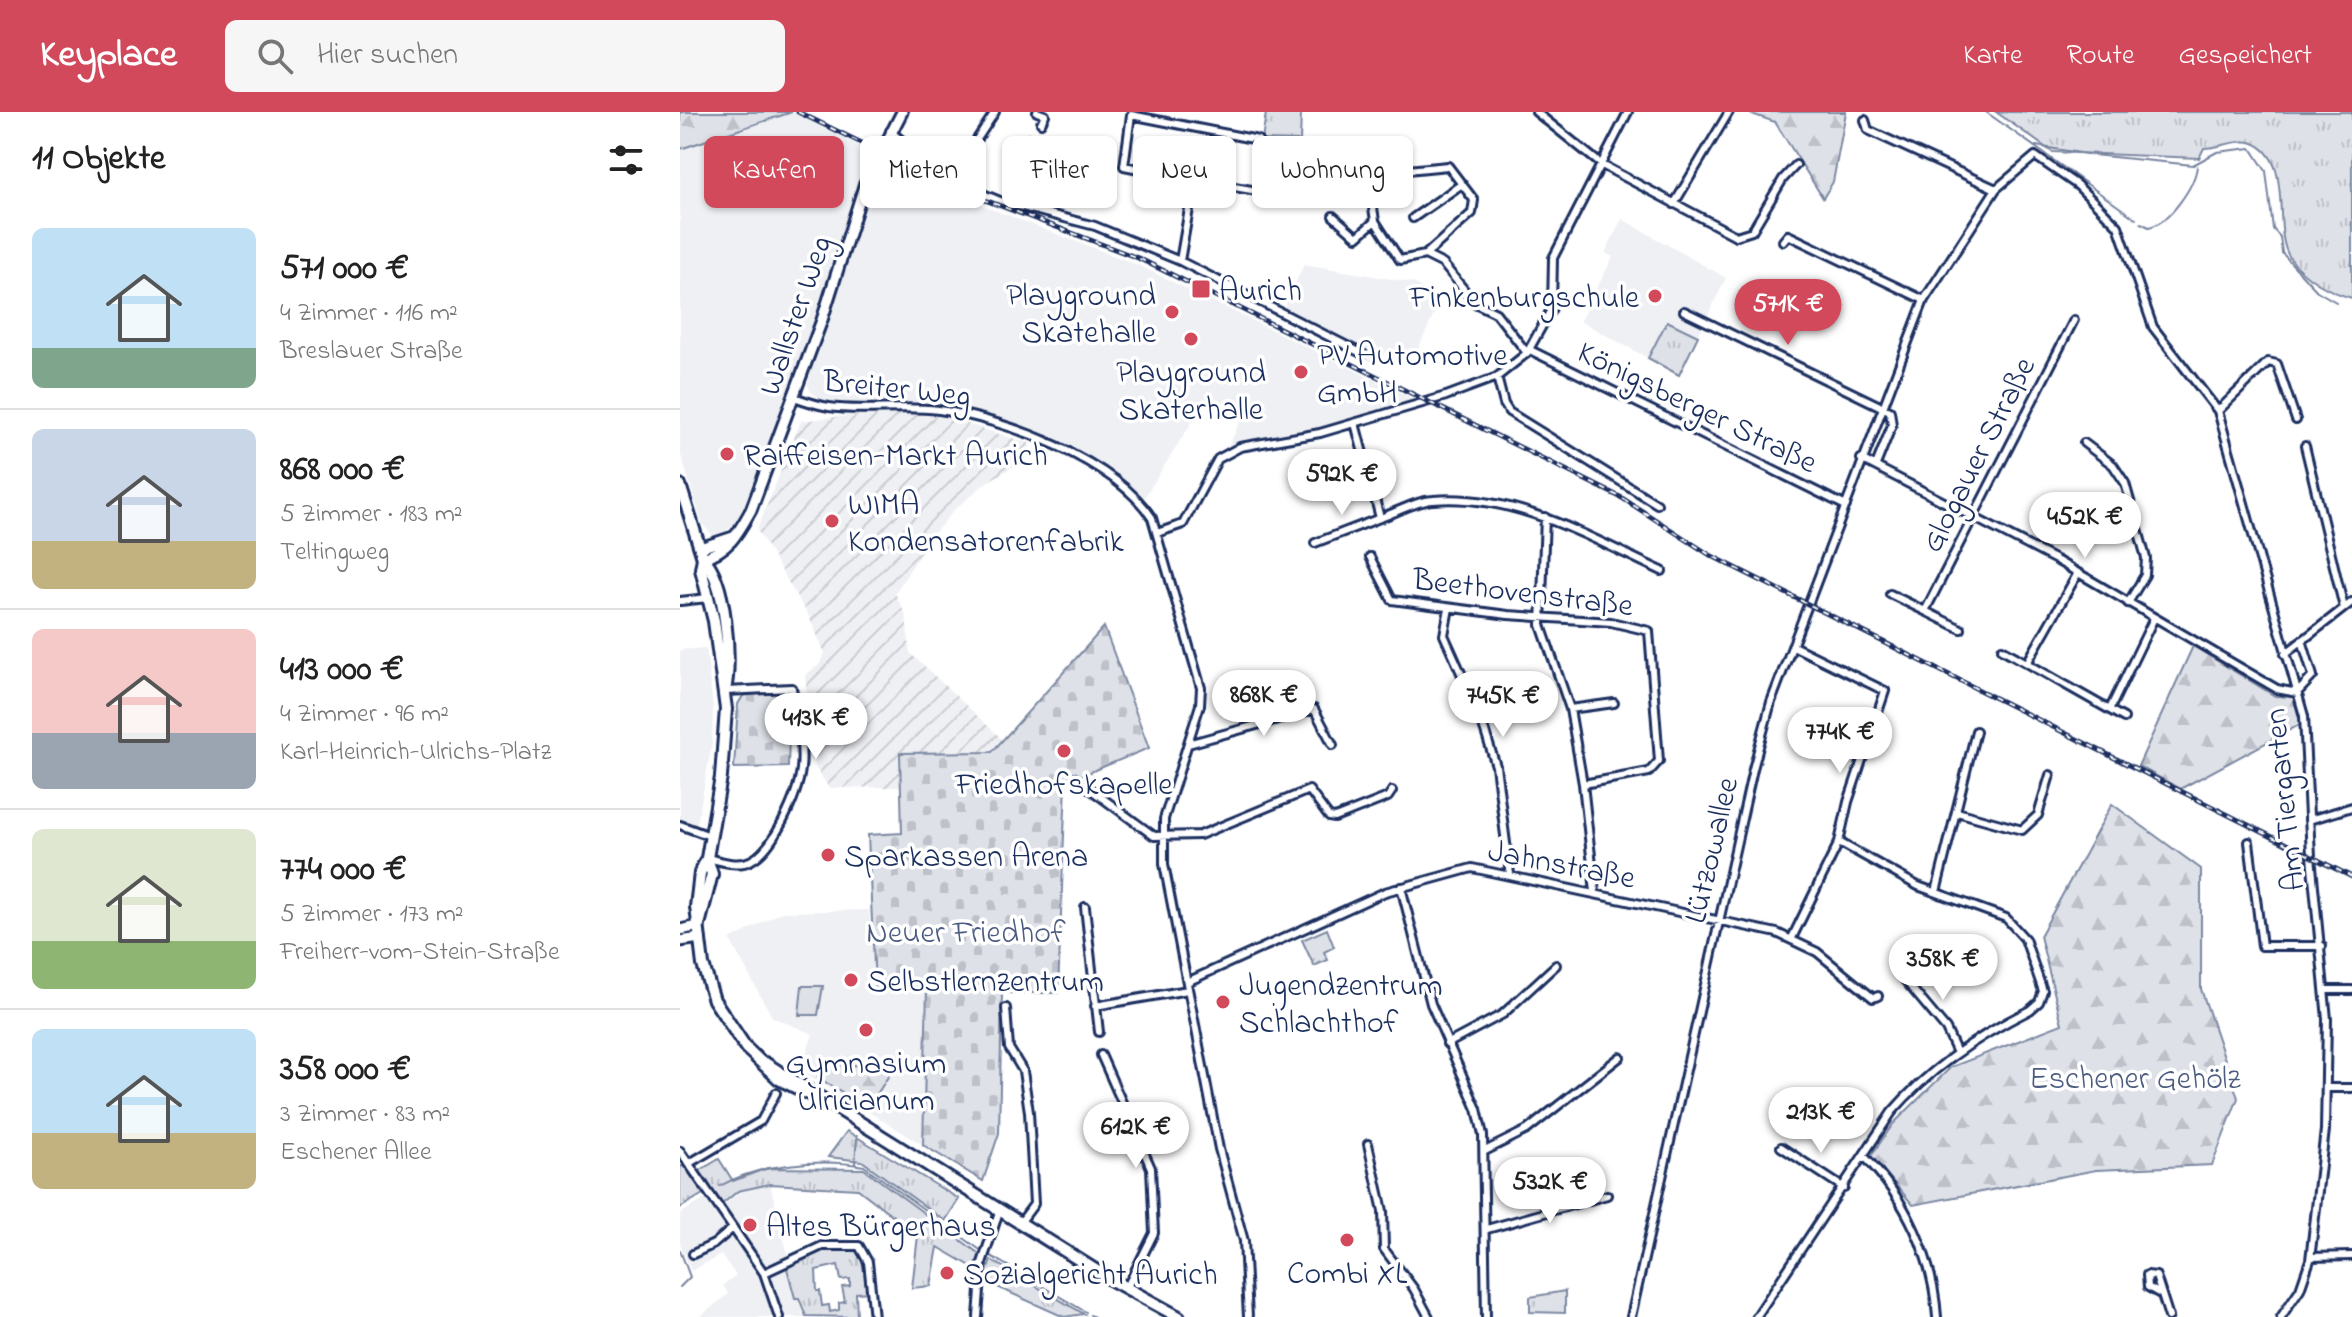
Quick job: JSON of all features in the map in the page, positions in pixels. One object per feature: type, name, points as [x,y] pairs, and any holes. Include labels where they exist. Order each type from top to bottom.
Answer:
[{"type":"main road","points":[[680,485],[702,553],[713,567],[731,668],[725,691]]},
{"type":"main road","points":[[702,553],[701,569],[725,691],[724,755],[707,858],[712,874],[700,932],[714,1000],[736,1036],[779,1079],[827,1103],[1126,1289],[1179,1317]]},
{"type":"street","name":"Wallster Weg","points":[[702,553],[737,536],[762,483],[822,320],[864,186],[902,112]]},
{"type":"street","points":[[979,136],[995,112]]},
{"type":"street","points":[[1037,112],[1045,115],[1041,123]]},
{"type":"street","points":[[1536,112],[1602,165],[1723,231],[1743,237],[1748,235],[1796,165]]},
{"type":"street","points":[[1157,533],[1183,524],[1218,459],[1240,447],[1355,423],[1446,396],[1497,377],[1528,352],[1552,308],[1553,258],[1628,112]]},
{"type":"street","points":[[1674,204],[1729,112]]},
{"type":"street","points":[[1131,115],[1258,140],[1263,192],[1194,180],[1124,166],[1131,115]]},
{"type":"street","points":[[1865,120],[1868,130],[1996,189]]},
{"type":"street","points":[[890,131],[896,136]]},
{"type":"street","name":"Lützowallee","points":[[1631,1317],[1761,733],[1880,407],[1924,300],[1996,189],[2035,156]]},
{"type":"street","name":"Am Tiergarten","points":[[2035,156],[2077,185],[2118,226],[2153,327],[2218,411],[2304,716],[2309,820],[2325,990],[2326,1088],[2311,1257],[2300,1289],[2281,1317]]},
{"type":"street","points":[[1373,208],[1375,221],[1400,260],[1425,255],[1472,213],[1474,200],[1448,166],[1413,169]]},
{"type":"street","points":[[1413,218],[1462,184]]},
{"type":"street","points":[[986,195],[1095,226],[1180,261],[1363,354]]},
{"type":"street","points":[[1180,261],[1189,208]]},
{"type":"street","points":[[1333,216],[1357,237],[1375,221]]},
{"type":"street","points":[[1783,241],[1788,235],[1800,240],[1924,300]]},
{"type":"street","points":[[1425,255],[1443,264],[1475,303],[1496,313],[1528,352]]},
{"type":"street","points":[[1684,311],[1890,411],[1893,418],[1876,465]]},
{"type":"street","name":"Glogauer Straße","points":[[1925,611],[2074,320]]},
{"type":"street","name":"Königsberger Straße","points":[[1528,352],[1846,506]]},
{"type":"street","points":[[2218,411],[2268,362],[2277,364],[2296,420]]},
{"type":"street","points":[[1497,377],[1509,412],[1657,504]]},
{"type":"street","points":[[2288,393],[2300,404]]},
{"type":"street","name":"Breiter Weg","points":[[794,397],[831,408],[939,410],[1040,439],[1088,461],[1125,489],[1141,502],[1157,533],[1200,673],[1200,705],[1169,799],[1163,835],[1164,864],[1219,1149],[1244,1241],[1248,1317]]},
{"type":"street","points":[[1355,423],[1380,518]]},
{"type":"street","points":[[2084,443],[2113,465],[2125,483],[2146,558],[2145,575],[2128,603]]},
{"type":"street","points":[[2305,446],[2344,608]]},
{"type":"street","points":[[1861,459],[2078,573],[2277,689],[2297,693],[2313,676],[2302,640]]},
{"type":"street","points":[[1315,543],[1432,500],[1499,504],[1545,517],[1662,571]]},
{"type":"street","points":[[1545,517],[1541,616],[1570,709],[1583,784],[1595,892]]},
{"type":"street","name":"Beethovenstraße","points":[[1370,557],[1392,600],[1626,624],[1649,631],[1659,761],[1649,772],[1583,784]]},
{"type":"street","points":[[2027,663],[2078,573]]},
{"type":"street","points":[[1890,594],[1961,629]]},
{"type":"street","points":[[680,601],[709,598]]},
{"type":"street","points":[[2285,654],[2352,602]]},
{"type":"street","points":[[1449,608],[1444,635],[1479,713],[1496,766],[1507,828],[1510,874]]},
{"type":"street","points":[[2110,709],[2154,618]]},
{"type":"street","points":[[1792,938],[1839,842],[1848,802],[1885,691],[1793,646]]},
{"type":"street","points":[[2002,649],[2124,718]]},
{"type":"street","points":[[707,858],[737,864],[748,862],[763,850],[779,828],[798,783],[800,744],[792,688],[725,691]]},
{"type":"street","points":[[1570,709],[1614,703]]},
{"type":"street","points":[[1188,744],[1314,709],[1333,745]]},
{"type":"street","points":[[1936,892],[1976,731]]},
{"type":"street","points":[[1957,812],[2022,830],[2038,815],[2050,775]]},
{"type":"street","points":[[1075,778],[1154,836],[1200,835],[1309,790],[1329,817],[1335,818],[1388,797],[1392,791]]},
{"type":"street","points":[[2309,820],[2352,807]]},
{"type":"street","points":[[680,825],[711,836]]},
{"type":"street","points":[[1756,1317],[1909,1093],[1957,1053],[2030,1010],[2039,1002],[2043,991],[2019,929],[2006,918],[1918,886],[1839,842]]},
{"type":"street","points":[[2249,842],[2262,946],[2322,946]]},
{"type":"street","name":"Jahnstraße","points":[[1187,982],[1401,887],[1472,868],[1719,919],[1792,938],[1845,972],[1873,998],[1878,996]]},
{"type":"street","points":[[1401,887],[1416,953],[1447,1044],[1477,1109],[1485,1151],[1486,1317]]},
{"type":"street","points":[[1085,907],[1099,1032]]},
{"type":"street","points":[[680,930],[700,932]]},
{"type":"street","points":[[680,941],[700,932]]},
{"type":"street","points":[[1447,1044],[1503,1014],[1556,965]]},
{"type":"street","points":[[1898,972],[1946,1029],[1957,1053]]},
{"type":"street","points":[[1095,1006],[1188,990]]},
{"type":"street","points":[[2325,990],[2352,990]]},
{"type":"street","points":[[1006,1008],[1009,1048],[1023,1071],[1029,1112],[1034,1204],[1020,1223]]},
{"type":"street","points":[[1101,1055],[1151,1168],[1154,1233],[1126,1289]]},
{"type":"street","points":[[1485,1151],[1527,1130],[1620,1057]]},
{"type":"street","points":[[2326,1088],[2352,1088]]},
{"type":"street","points":[[685,1162],[761,1121],[776,1093]]},
{"type":"street","points":[[1368,1144],[1383,1211],[1384,1249],[1414,1289],[1429,1317]]},
{"type":"street","points":[[1781,1147],[1844,1188]]},
{"type":"street","points":[[680,1151],[764,1273],[779,1317]]},
{"type":"street","points":[[1864,1156],[1904,1207],[1929,1265],[1937,1317]]},
{"type":"street","points":[[1487,1229],[1607,1195]]},
{"type":"street","points":[[978,1317],[982,1263],[1000,1209]]},
{"type":"street","points":[[693,1254],[714,1244],[733,1228]]},
{"type":"street","points":[[764,1273],[828,1244],[859,1246],[868,1262],[874,1317]]},
{"type":"street","points":[[2311,1257],[2352,1256]]},
{"type":"street","points":[[2162,1295],[2169,1317]]},
{"type":"shaded area","points":[[793,112],[840,136],[720,136]]},
{"type":"shaded area","points":[[844,138],[860,146],[860,190],[759,481],[741,517],[724,533],[713,536],[702,523],[680,452],[680,149],[704,141],[704,208],[844,208]]},
{"type":"shaded area","points":[[986,207],[1138,265],[1416,400],[1322,429],[1228,447],[1241,420],[1204,403],[1144,498],[1081,451],[969,411],[926,404],[825,401],[811,392],[808,385],[812,364],[864,208]]},
{"type":"shaded area","name":"Finkenburgschule","points":[[1622,219],[1726,278],[1679,375],[1580,321],[1613,257],[1605,253]]},
{"type":"shaded area","points":[[1304,264],[1414,283],[1440,301],[1416,354],[1388,351],[1371,362],[1282,313]]},
{"type":"shaded area","points":[[879,412],[945,417],[1029,443],[1033,455],[987,482],[954,510],[930,538],[895,593],[906,616],[910,653],[1002,739],[992,752],[901,753],[901,787],[829,788],[815,767],[805,675],[819,665],[825,653],[809,617],[757,530],[801,421]]},
{"type":"shaded area","points":[[706,648],[713,708],[712,744],[697,824],[687,825],[680,820],[680,650]]},
{"type":"shaded area","name":"Gymnasium Ulricianum","points":[[869,910],[875,987],[927,987],[923,1145],[800,1070],[813,1034],[772,1017],[730,940],[782,912]]},
{"type":"shaded area","points":[[770,1184],[803,1315],[816,1313],[817,1317],[700,1317],[728,1294],[723,1285],[736,1275],[721,1255],[691,1271],[680,1243],[680,1214],[712,1195],[721,1207],[739,1193]]},
{"type":"green space","points":[[680,112],[792,112],[719,136],[704,136],[704,141],[680,149]]},
{"type":"green space","points":[[1746,112],[1846,112],[1833,182],[1823,198],[1775,122]]},
{"type":"green space","points":[[1996,112],[2352,112],[2352,298],[2318,283],[2302,272],[2290,258],[2282,231],[2274,164],[2266,152],[2253,143],[2204,148],[2199,158],[2052,152]]},
{"type":"green space","points":[[1266,113],[1301,113],[1300,136],[1263,136]]},
{"type":"green space","points":[[1667,321],[1698,336],[1679,375],[1648,358]]},
{"type":"green space","name":"Neuer Friedhof","points":[[1104,627],[1149,748],[1066,782],[1058,993],[1002,993],[999,1133],[983,1181],[923,1145],[927,988],[875,987],[868,835],[902,833],[900,753],[992,752]]},
{"type":"green space","points":[[2193,646],[2275,696],[2293,697],[2301,724],[2180,789],[2138,766]]},
{"type":"green space","points":[[777,690],[789,735],[788,767],[734,768],[738,704],[743,696]]},
{"type":"green space","name":"Eschener Gehölz","points":[[2112,804],[2201,869],[2201,989],[2238,1098],[2212,1165],[2096,1170],[1913,1205],[1871,1156],[1893,1124],[1951,1067],[2062,1024],[2040,936]]},
{"type":"green space","points":[[1327,929],[1334,947],[1324,952],[1328,960],[1314,966],[1302,940]]},
{"type":"green space","points":[[802,986],[823,986],[818,1015],[799,1015]]},
{"type":"green space","points":[[822,1059],[891,1072],[872,1102],[861,1103],[823,1081],[819,1082],[817,1069]]},
{"type":"green space","points":[[847,1131],[959,1199],[945,1221],[862,1161],[828,1157]]},
{"type":"green space","points":[[719,1159],[733,1181],[767,1168],[864,1169],[981,1255],[976,1269],[938,1247],[931,1286],[912,1288],[918,1235],[858,1189],[770,1184],[738,1191],[721,1205],[699,1171]]},
{"type":"green space","points":[[684,1164],[703,1194],[680,1208],[680,1168]]},
{"type":"green space","points":[[850,1245],[864,1251],[871,1292],[856,1293],[857,1317],[806,1316],[799,1298],[795,1298],[785,1261],[822,1246]],"holes":[[[838,1265],[841,1280],[850,1279],[850,1286],[842,1287],[845,1302],[839,1303],[839,1310],[830,1312],[829,1305],[822,1306],[820,1291],[817,1291],[816,1270]]]},
{"type":"green space","points":[[991,1260],[1084,1314],[1064,1317],[984,1281]]},
{"type":"green space","points":[[1565,1291],[1565,1313],[1530,1312],[1530,1297]]},
{"type":"waterway","points":[[1986,112],[2136,219]]},
{"type":"waterway","points":[[2036,146],[2193,165],[2217,152],[2251,148],[2266,171],[2273,229],[2280,237],[2282,253],[2317,291],[2336,302]]},
{"type":"waterway","points":[[2141,223],[2149,227],[2173,211],[2186,193],[2197,166]]},
{"type":"waterway","points":[[855,1163],[857,1136]]},
{"type":"waterway","points":[[720,1186],[752,1172],[790,1165],[829,1163],[864,1166],[983,1252]]},
{"type":"waterway","points":[[680,1250],[690,1277],[680,1287]]},
{"type":"waterway","points":[[989,1255],[1086,1312]]},
{"type":"waterway","points":[[1090,1315],[1094,1317]]},
{"type":"railway","points":[[798,112],[956,189],[1138,258],[1201,289],[1622,498],[1710,555],[2352,877]]},
{"type":"place","name":"Aurich","points":[[1201,289]]},
{"type":"place","name":"Finkenburgschule","points":[[1655,296]]},
{"type":"place","name":"Playground Skatehalle","points":[[1172,312]]},
{"type":"place","name":"Playground Skaterhalle","points":[[1191,339]]},
{"type":"place","name":"PV Automotive GmbH","points":[[1301,372]]},
{"type":"place","name":"Raiffeisen-Markt Aurich","points":[[727,454]]},
{"type":"place","name":"WIMA Kondensatorenfabrik","points":[[832,521]]},
{"type":"place","name":"Friedhofskapelle","points":[[1064,751]]},
{"type":"place","name":"Sparkassen Arena","points":[[828,855]]},
{"type":"place","name":"Selbstlernzentrum","points":[[851,980]]},
{"type":"place","name":"Jugendzentrum Schlachthof","points":[[1223,1002]]},
{"type":"place","name":"Gymnasium Ulricianum","points":[[866,1030]]},
{"type":"place","name":"Altes Bürgerhaus","points":[[750,1225]]},
{"type":"place","name":"Combi XL","points":[[1347,1240]]},
{"type":"place","name":"Sozialgericht Aurich","points":[[947,1273]]}]
